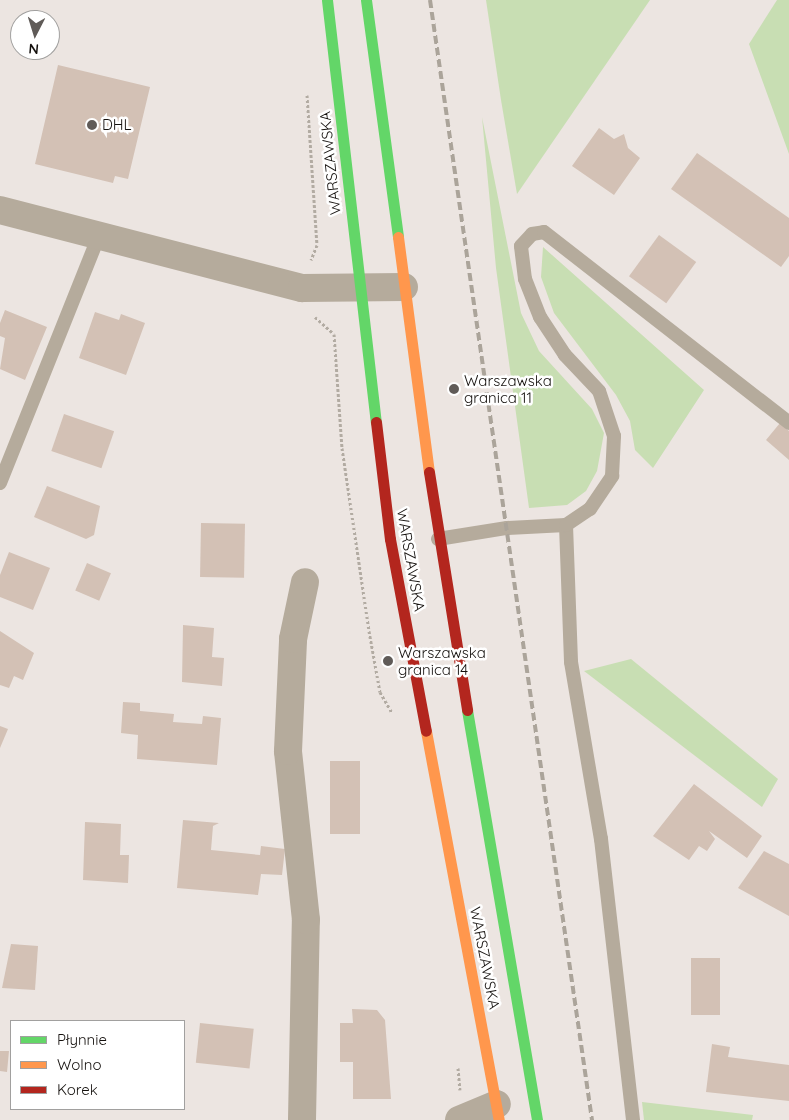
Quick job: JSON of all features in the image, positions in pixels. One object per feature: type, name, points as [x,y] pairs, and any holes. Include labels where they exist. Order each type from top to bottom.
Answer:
[{"type":"main road","name":"WARSZAWSKA","points":[[327,0],[359,290],[390,539],[498,1112]]},
{"type":"main road","name":"WARSZAWSKA","points":[[366,0],[438,539],[537,1120]]},
{"type":"street","points":[[0,210],[99,234],[272,282],[359,290],[404,287]]},
{"type":"street","points":[[302,1120],[306,920],[288,751],[293,640],[306,582]]},
{"type":"street","points":[[460,1119],[498,1112]]},
{"type":"lane","points":[[438,539],[507,528],[566,526],[590,509],[612,476],[614,436],[599,390],[565,355],[540,317],[526,279],[521,246],[532,234],[544,232],[789,423]]},
{"type":"lane","points":[[0,483],[99,234]]},
{"type":"lane","points":[[566,526],[574,689],[601,839],[633,1120]]},
{"type":"path","points":[[306,85],[318,245],[306,267]]},
{"type":"path","points":[[457,1059],[460,1119]]},
{"type":"green space","points":[[486,0],[650,0],[517,194],[501,100]]},
{"type":"green space","points":[[777,0],[789,0],[789,154],[749,44]]},
{"type":"green space","points":[[482,117],[521,313],[539,351],[592,409],[604,433],[597,471],[586,491],[567,505],[529,508],[496,268]]},
{"type":"green space","points":[[543,247],[704,390],[653,468],[635,450],[630,421],[616,395],[554,313],[541,277]]},
{"type":"green space","points":[[631,659],[778,779],[762,807],[584,671]]},
{"type":"green space","points":[[642,1102],[753,1115],[752,1120],[644,1120]]},
{"type":"building","name":"DHL","points":[[58,65],[150,87],[128,179],[115,176],[113,183],[35,164]]},
{"type":"building","points":[[599,128],[614,139],[624,134],[628,148],[640,158],[614,195],[572,166]]},
{"type":"building","points":[[697,153],[789,218],[789,256],[781,267],[671,189]]},
{"type":"building","points":[[659,235],[696,262],[666,303],[629,276]]},
{"type":"building","points":[[5,310],[47,327],[25,380],[0,369],[5,338],[0,336],[0,323]]},
{"type":"building","points":[[95,312],[119,320],[121,314],[145,323],[126,375],[79,358]]},
{"type":"building","points":[[64,414],[114,431],[101,468],[51,451]]},
{"type":"building","points":[[780,423],[789,431],[789,460],[766,440]]},
{"type":"building","points":[[47,486],[100,506],[94,535],[86,539],[34,517]]},
{"type":"building","points":[[201,523],[245,524],[244,578],[200,577]]},
{"type":"building","points":[[9,552],[50,568],[33,610],[0,597],[0,575]]},
{"type":"building","points":[[87,563],[111,573],[99,601],[75,591]]},
{"type":"building","points":[[183,625],[214,628],[212,657],[224,658],[222,686],[182,682]]},
{"type":"building","points":[[0,631],[34,653],[23,680],[14,676],[9,688],[0,685]]},
{"type":"building","points":[[123,702],[140,703],[140,711],[174,714],[173,722],[202,724],[203,716],[221,718],[217,765],[137,759],[138,735],[121,733]]},
{"type":"building","points":[[0,726],[8,729],[0,748]]},
{"type":"building","points":[[330,761],[360,761],[360,834],[330,834]]},
{"type":"building","points":[[694,784],[762,836],[747,858],[709,831],[715,839],[707,851],[699,846],[689,860],[653,836]]},
{"type":"building","points":[[183,820],[219,823],[213,826],[211,850],[260,855],[261,846],[285,849],[282,875],[261,874],[258,895],[177,888]]},
{"type":"building","points":[[85,822],[121,824],[120,855],[129,855],[128,883],[83,880]]},
{"type":"building","points":[[764,851],[789,864],[789,916],[738,888]]},
{"type":"building","points":[[11,944],[38,946],[35,990],[2,988]]},
{"type":"building","points":[[691,958],[720,958],[720,1015],[691,1015]]},
{"type":"building","points":[[352,1009],[377,1010],[385,1020],[391,1099],[353,1099],[353,1062],[340,1062],[340,1023],[353,1023]]},
{"type":"building","points":[[200,1023],[254,1029],[250,1068],[196,1063]]},
{"type":"building","points":[[712,1044],[730,1047],[728,1057],[789,1065],[789,1101],[706,1092]]},
{"type":"building","points":[[0,1051],[9,1051],[7,1072],[0,1071]]},
{"type":"railway","points":[[430,0],[592,1120]]},
{"type":"traffic: fast","points":[[327,0],[376,422]]},
{"type":"traffic: fast","points":[[366,0],[398,237]]},
{"type":"traffic: fast","points":[[467,710],[537,1120]]},
{"type":"traffic: slow","points":[[398,237],[429,472]]},
{"type":"traffic: slow","points":[[426,731],[499,1120]]},
{"type":"traffic: jam","points":[[376,422],[390,539],[426,731]]},
{"type":"traffic: jam","points":[[429,472],[467,710]]},
{"type":"place","name":"DHL","points":[[92,125]]},
{"type":"place","name":"Warszawska granica 11","points":[[454,389]]},
{"type":"place","name":"Warszawska granica 14","points":[[388,661]]}]
